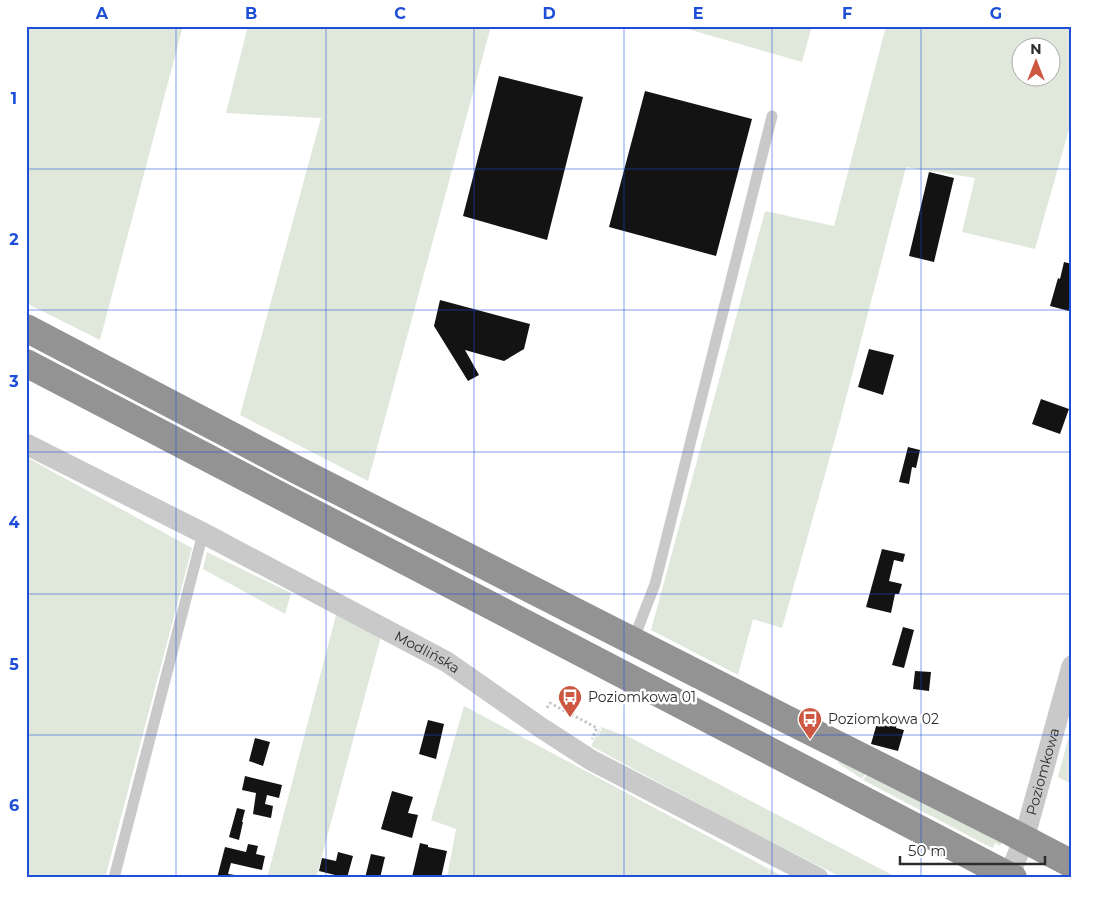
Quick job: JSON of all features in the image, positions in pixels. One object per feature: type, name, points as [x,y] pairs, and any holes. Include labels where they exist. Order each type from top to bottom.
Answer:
[{"type":"highway","points":[[26,328],[297,470],[1072,864]]},
{"type":"highway","points":[[26,363],[1011,877]]},
{"type":"street","name":"Modlińska","points":[[26,444],[447,662],[591,760],[818,878]]},
{"type":"street","name":"Poziomkowa","points":[[1011,877],[1024,839],[1072,666]]},
{"type":"lane","points":[[632,641],[655,584],[772,116]]},
{"type":"lane","points":[[114,878],[203,534]]},
{"type":"shaded area","points":[[26,26],[183,26],[100,340],[26,303]]},
{"type":"shaded area","points":[[248,26],[491,26],[368,481],[240,415],[321,118],[226,113]]},
{"type":"shaded area","points":[[677,26],[812,26],[802,62]]},
{"type":"shaded area","points":[[886,26],[1072,26],[1072,119],[1035,249],[962,232],[975,178],[906,167],[840,421],[782,628],[753,619],[738,675],[651,630],[765,211],[834,226]]},
{"type":"shaded area","points":[[26,457],[192,548],[105,878],[26,878]]},
{"type":"shaded area","points":[[207,552],[291,593],[285,614],[203,569]]},
{"type":"shaded area","points":[[336,615],[381,636],[316,878],[267,878]]},
{"type":"shaded area","points":[[464,706],[786,878],[447,878],[456,829],[431,820]]},
{"type":"shaded area","points":[[1072,724],[1072,784],[1058,777]]},
{"type":"shaded area","points":[[601,726],[596,743],[602,727],[631,738],[898,878],[843,878],[734,823],[591,746]]},
{"type":"shaded area","points":[[843,753],[1004,837],[1000,846],[995,843],[993,848],[988,846],[863,780],[867,774],[862,779],[838,763]]},
{"type":"building","points":[[499,76],[583,97],[547,240],[463,216]]},
{"type":"building","points":[[645,91],[752,119],[716,256],[609,227]]},
{"type":"building","points":[[929,172],[954,178],[934,262],[909,256]]},
{"type":"building","points":[[1064,262],[1072,264],[1072,313],[1050,306]]},
{"type":"building","points":[[440,300],[530,324],[524,349],[504,361],[465,350],[479,375],[468,381],[434,326]]},
{"type":"building","points":[[869,349],[894,355],[883,395],[858,387]]},
{"type":"building","points":[[1041,399],[1069,409],[1060,434],[1032,424]]},
{"type":"building","points":[[908,447],[920,450],[916,468],[912,467],[909,484],[899,482]]},
{"type":"building","points":[[882,549],[905,554],[903,562],[894,560],[889,581],[902,584],[899,594],[895,594],[891,613],[866,607]]},
{"type":"building","points":[[903,627],[914,630],[904,668],[892,665]]},
{"type":"building","points":[[915,671],[931,672],[929,691],[913,689]]},
{"type":"building","points":[[887,719],[897,722],[896,728],[904,730],[898,751],[871,744],[877,723],[885,725]]},
{"type":"building","points":[[428,720],[444,724],[436,759],[419,754]]},
{"type":"building","points":[[255,738],[270,742],[263,766],[249,761]]},
{"type":"building","points":[[245,776],[282,785],[279,798],[267,795],[265,804],[273,806],[271,818],[253,814],[256,793],[242,790]]},
{"type":"building","points":[[392,791],[413,797],[408,813],[418,815],[412,838],[381,829]]},
{"type":"building","points":[[237,808],[245,810],[239,840],[229,837]]},
{"type":"building","points":[[420,843],[428,845],[428,847],[447,851],[441,878],[412,877]]},
{"type":"building","points":[[248,844],[258,846],[256,854],[265,856],[262,870],[231,863],[228,874],[235,875],[234,878],[217,878],[225,847],[246,852]]},
{"type":"building","points":[[338,852],[353,856],[347,878],[319,871],[322,858],[336,861]]},
{"type":"building","points":[[371,854],[385,857],[380,878],[365,878]]},
{"type":"place","name":"Poziomkowa 01","points":[[570,718]]},
{"type":"place","name":"Poziomkowa 02","points":[[810,740]]}]
